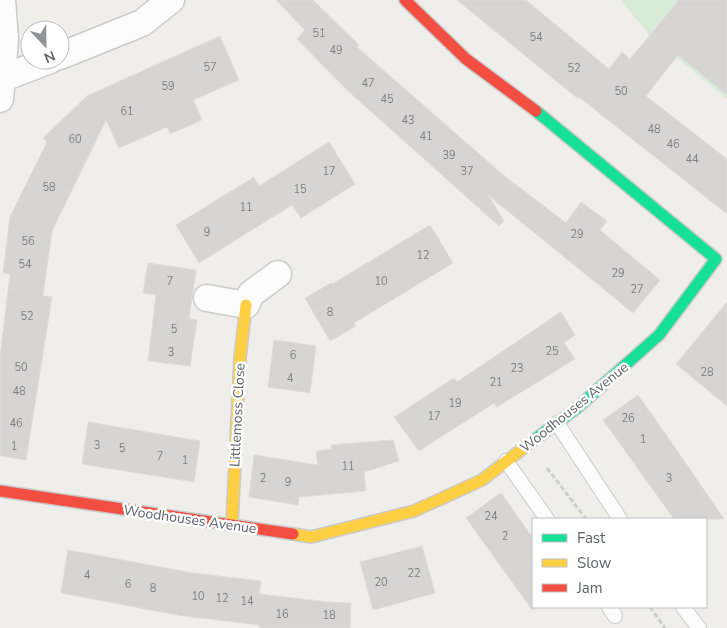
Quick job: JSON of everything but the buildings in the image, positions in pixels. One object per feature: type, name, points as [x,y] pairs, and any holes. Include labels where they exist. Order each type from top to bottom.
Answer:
[{"type":"street","points":[[2,0],[5,40],[2,88]]},
{"type":"street","points":[[70,52],[142,23],[171,0]]},
{"type":"street","name":"Woodhouses Avenue","points":[[0,491],[311,537],[414,511],[482,480],[557,424],[659,335],[716,259],[535,110],[466,59],[405,0]]},
{"type":"street","points":[[2,88],[33,70]]},
{"type":"street","points":[[207,298],[246,305],[251,294],[278,274]]},
{"type":"street","name":"Littlemoss Close","points":[[232,524],[240,358],[246,305]]},
{"type":"lane","points":[[557,424],[619,518]]},
{"type":"lane","points":[[506,461],[546,518]]},
{"type":"lane","points":[[684,608],[698,628]]},
{"type":"path","points":[[530,445],[585,518]]},
{"type":"path","points":[[651,608],[665,628]]},
{"type":"green space","points":[[621,0],[727,0],[727,99],[650,36]]},
{"type":"traffic: fast","points":[[534,440],[577,408],[659,335],[716,259],[536,111]]},
{"type":"traffic: slow","points":[[232,524],[240,358],[246,305]]},
{"type":"traffic: slow","points":[[293,534],[311,537],[414,511],[482,480],[534,440]]},
{"type":"traffic: jam","points":[[405,0],[466,59],[536,111]]},
{"type":"traffic: jam","points":[[0,491],[293,534]]}]
